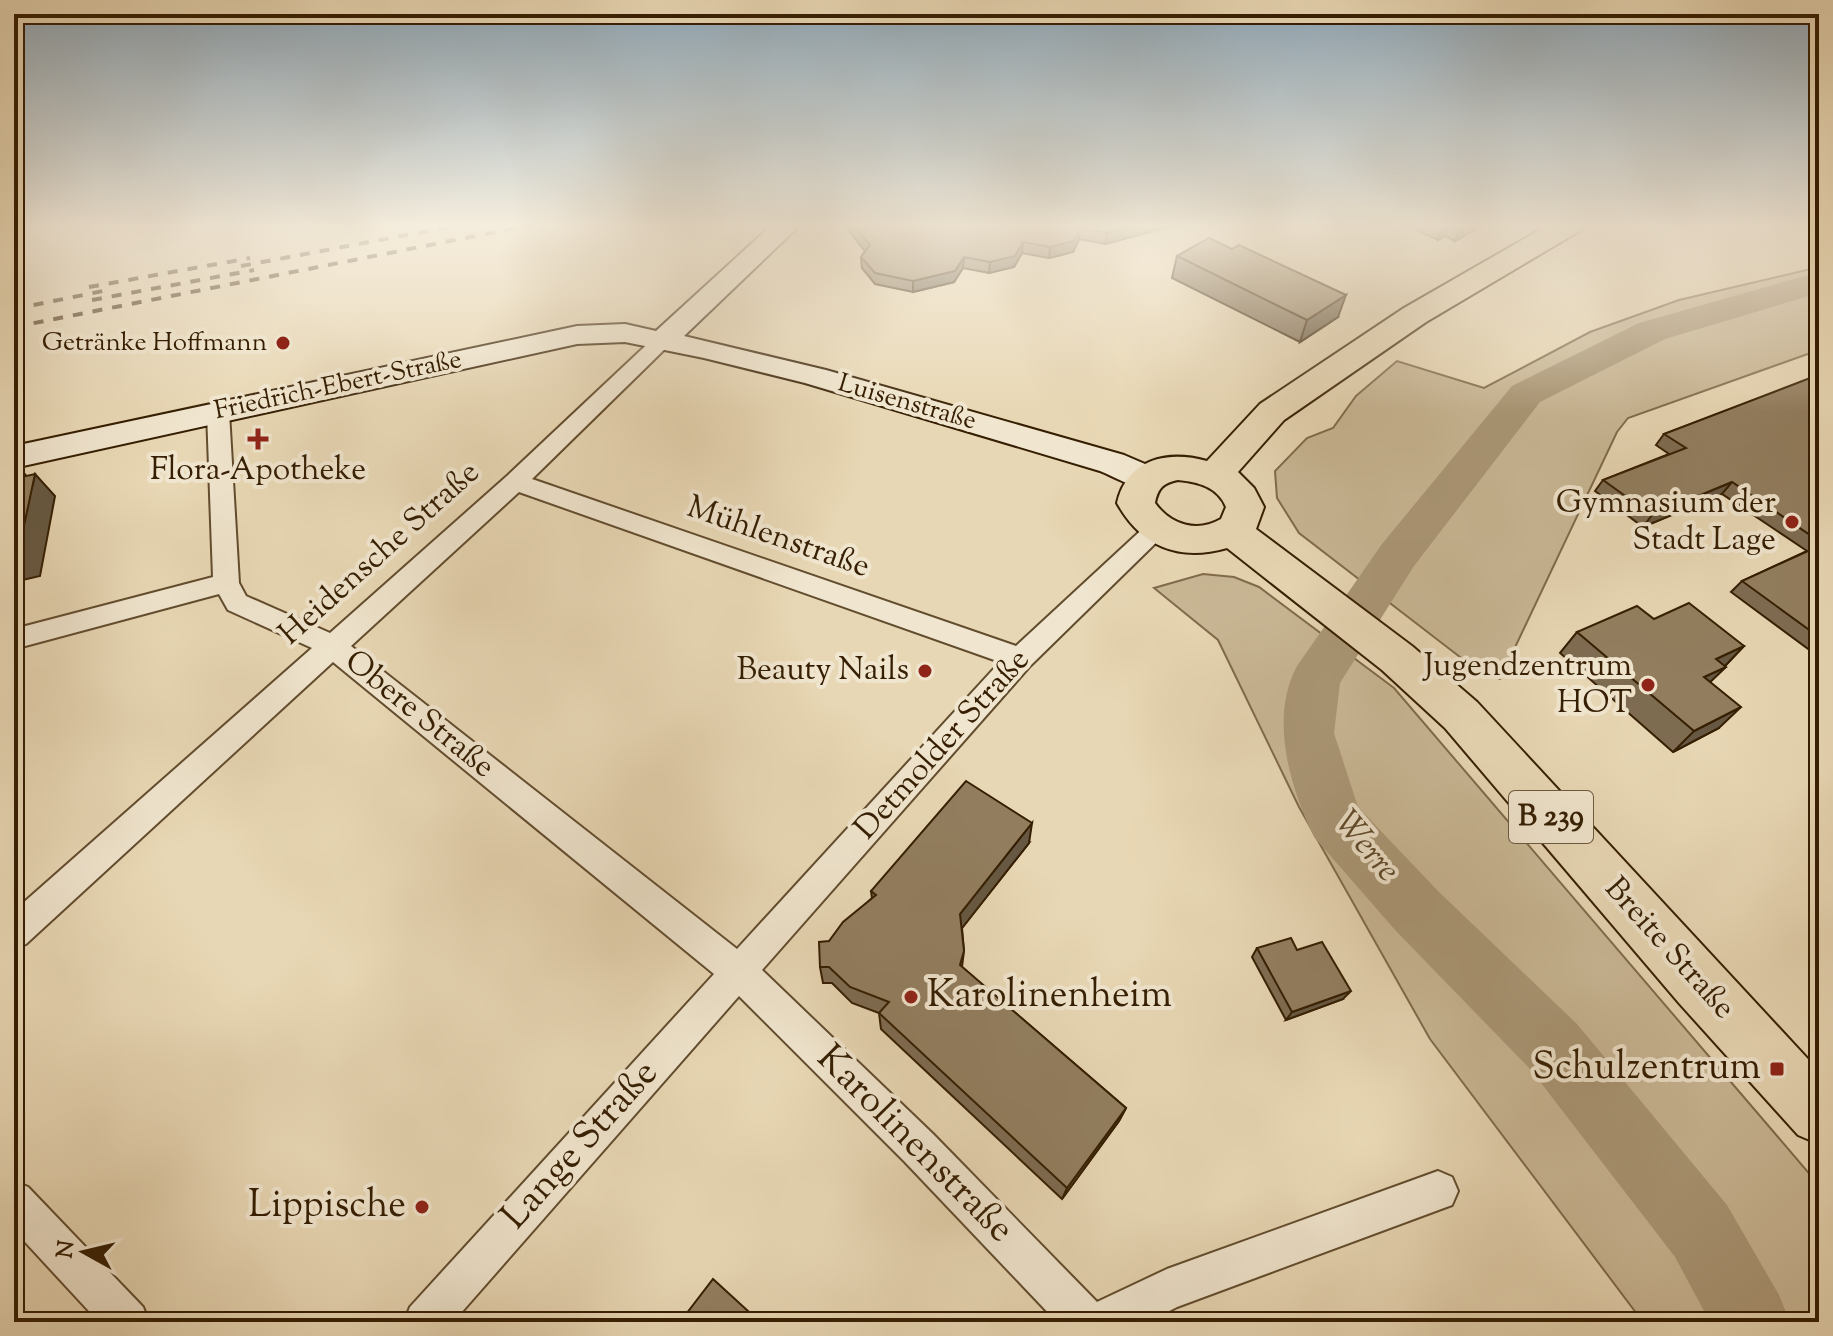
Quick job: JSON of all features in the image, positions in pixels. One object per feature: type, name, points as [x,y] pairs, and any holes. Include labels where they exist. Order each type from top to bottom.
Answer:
[{"type":"main road","name":"Heidensche Straße","points":[[664,339],[721,286]]},
{"type":"main road","points":[[1215,475],[1272,412],[1415,315],[1464,286]]},
{"type":"main road","name":"Friedrich-Ebert-Straße","points":[[14,457],[577,335],[625,333],[664,339]]},
{"type":"main road","name":"Luisenstraße","points":[[664,339],[815,376],[1112,463],[1147,478]]},
{"type":"main road","points":[[1178,468],[1215,475],[1238,492],[1245,507],[1243,521],[1220,538],[1196,540],[1172,536],[1147,522],[1136,503],[1136,493],[1147,478],[1178,468]]},
{"type":"main road","name":"Breite Straße","points":[[1232,532],[1397,658],[1461,715],[1699,984],[1819,1114]]},
{"type":"street","name":"Heidensche Straße","points":[[14,933],[515,482],[664,339]]},
{"type":"street","points":[[14,639],[226,583],[218,412]]},
{"type":"street","name":"Mühlenstraße","points":[[515,482],[1020,658]]},
{"type":"street","name":"Detmolder Straße","points":[[738,971],[1020,658],[1158,529]]},
{"type":"street","name":"Obere Straße","points":[[226,583],[237,603],[331,645],[738,971]]},
{"type":"street","name":"Lange Straße","points":[[425,1322],[738,971]]},
{"type":"street","name":"Karolinenstraße","points":[[738,971],[919,1148],[1087,1322]]},
{"type":"street","points":[[1102,1322],[1167,1290],[1438,1191]]},
{"type":"street","points":[[14,1201],[128,1322]]},
{"type":"shaded area","points":[[1737,286],[1819,286],[1819,350],[1628,418],[1617,432],[1500,679],[1469,664],[1299,533],[1277,498],[1275,471],[1307,438],[1333,428],[1356,396],[1397,361],[1484,388],[1590,332],[1679,300]]},
{"type":"shaded area","points":[[1203,574],[1234,577],[1259,587],[1394,688],[1819,1185],[1819,1322],[1643,1322],[1430,1039],[1299,807],[1218,640],[1154,588]]},
{"type":"building","points":[[1239,286],[1327,286],[1346,295],[1307,320]]},
{"type":"building","points":[[1818,375],[1819,541],[1732,482],[1652,515],[1603,480],[1686,448],[1664,434]]},
{"type":"building","points":[[23,472],[22,477],[35,474],[18,554],[14,555],[14,474]]},
{"type":"building","points":[[1819,546],[1819,637],[1742,581]]},
{"type":"building","points":[[1689,603],[1744,646],[1716,659],[1726,667],[1704,677],[1741,707],[1694,731],[1577,632],[1637,606],[1654,619]]},
{"type":"building","name":"Karolinenheim","points":[[966,781],[1032,823],[960,914],[964,951],[960,965],[1126,1108],[1067,1188],[879,1013],[889,1002],[850,987],[829,967],[820,967],[819,942],[829,941],[843,922],[876,895],[871,891]]},
{"type":"building","points":[[1291,938],[1297,950],[1322,942],[1351,991],[1292,1012],[1257,948]]},
{"type":"building","points":[[713,1279],[760,1322],[680,1322]]},
{"type":"waterway","name":"Werre","points":[[1752,1322],[1701,1231],[1554,1047],[1417,911],[1334,820],[1308,733],[1315,680],[1398,555],[1526,394],[1652,331],[1804,286]]},
{"type":"railway","points":[[92,300],[166,286]]},
{"type":"railway","points":[[14,327],[220,286]]},
{"type":"railway","points":[[14,309],[103,291]]},
{"type":"place","name":"Getränke Hoffmann","points":[[283,343]]},
{"type":"place","name":"Flora-Apotheke","points":[[258,439]]},
{"type":"place","name":"Gymnasium der Stadt Lage","points":[[1792,522]]},
{"type":"place","name":"Beauty Nails","points":[[925,671]]},
{"type":"place","name":"Jugendzentrum HOT","points":[[1648,685]]},
{"type":"place","name":"Karolinenheim","points":[[911,997]]},
{"type":"place","name":"Schulzentrum","points":[[1777,1069]]},
{"type":"place","name":"Lippische","points":[[422,1207]]}]
